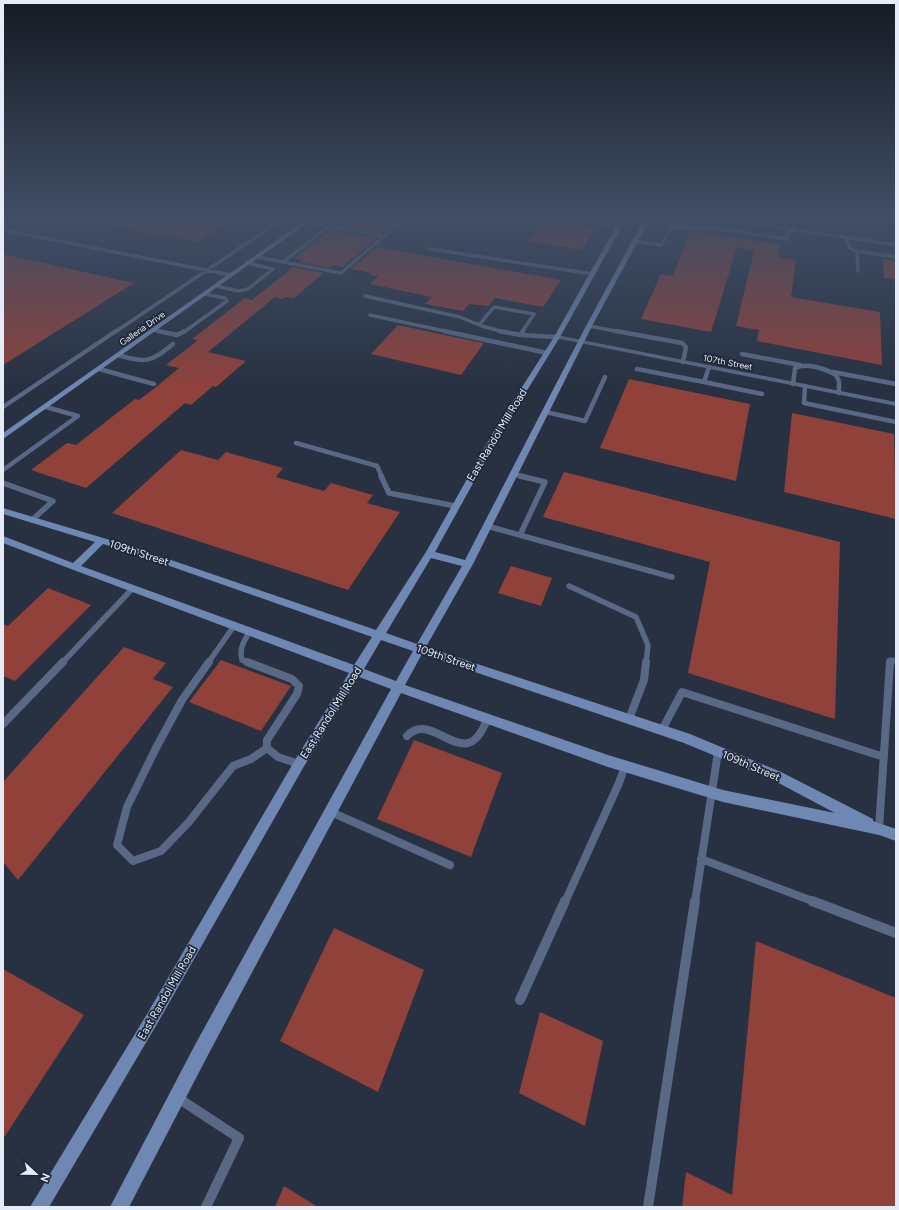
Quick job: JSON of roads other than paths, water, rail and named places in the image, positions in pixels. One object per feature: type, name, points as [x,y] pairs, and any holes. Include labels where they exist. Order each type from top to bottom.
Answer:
[{"type":"main road","name":"Galleria Drive","points":[[3,437],[230,275]]},
{"type":"main road","name":"East Randol Mill Road","points":[[39,1207],[152,1019],[299,764],[429,554],[498,431],[557,337],[592,275]]},
{"type":"main road","points":[[119,1207],[398,687],[468,564],[589,326],[616,275]]},
{"type":"main road","name":"109th Street","points":[[3,511],[101,541],[662,730],[777,776],[879,829]]},
{"type":"main road","name":"109th Street","points":[[3,539],[74,567],[398,687],[625,766],[712,793],[879,829],[896,835]]},
{"type":"main road","points":[[74,567],[101,541]]},
{"type":"main road","points":[[429,554],[468,564]]},
{"type":"street","name":"107th Street","points":[[557,337],[896,404]]},
{"type":"lane","points":[[3,407],[199,275]]},
{"type":"lane","points":[[216,286],[243,291],[248,289],[265,275]]},
{"type":"lane","points":[[154,330],[177,334],[184,332],[227,301],[225,298],[205,294]]},
{"type":"lane","points":[[365,296],[460,317],[471,324],[531,337],[557,337]]},
{"type":"lane","points":[[479,325],[494,306],[534,314],[521,334]]},
{"type":"lane","points":[[370,315],[547,353]]},
{"type":"lane","points":[[589,326],[682,343],[686,347],[683,362]]},
{"type":"lane","points":[[118,355],[145,362],[151,361],[173,344]]},
{"type":"lane","points":[[742,354],[896,384]]},
{"type":"lane","points":[[793,384],[794,370],[802,365]]},
{"type":"lane","points":[[704,382],[709,367]]},
{"type":"lane","points":[[99,369],[154,384]]},
{"type":"lane","points":[[637,369],[762,394]]},
{"type":"lane","points":[[831,371],[837,376],[839,393]]},
{"type":"lane","points":[[546,412],[585,420],[604,377]]},
{"type":"lane","points":[[805,386],[804,403],[896,422]]},
{"type":"lane","points":[[3,470],[78,416],[46,407]]},
{"type":"lane","points":[[296,443],[377,466],[389,493],[455,506]]},
{"type":"lane","points":[[514,474],[545,482],[520,535]]},
{"type":"lane","points":[[3,483],[53,501],[32,520]]},
{"type":"lane","points":[[488,526],[672,577]]},
{"type":"lane","points":[[569,586],[636,617],[648,645],[644,680],[629,720]]},
{"type":"lane","points":[[3,724],[133,588]]},
{"type":"lane","points":[[234,626],[182,700],[156,748],[128,807],[117,845],[133,861],[161,851],[188,823],[233,766],[251,759],[267,748]]},
{"type":"lane","points":[[250,632],[239,652],[242,660],[292,679],[299,686],[297,694],[267,740],[267,748]]},
{"type":"lane","points":[[879,829],[890,660],[896,661]]},
{"type":"lane","points":[[662,730],[682,692],[884,757]]},
{"type":"lane","points":[[407,736],[414,730],[422,729],[461,744],[471,744],[478,738],[487,719]]},
{"type":"lane","points":[[267,748],[278,757],[299,764]]},
{"type":"lane","points":[[648,1207],[718,752]]},
{"type":"lane","points":[[520,1000],[619,783],[625,766]]},
{"type":"lane","points":[[331,812],[450,865]]},
{"type":"lane","points":[[701,859],[896,933]]},
{"type":"lane","points":[[177,1097],[239,1138],[206,1207]]}]
